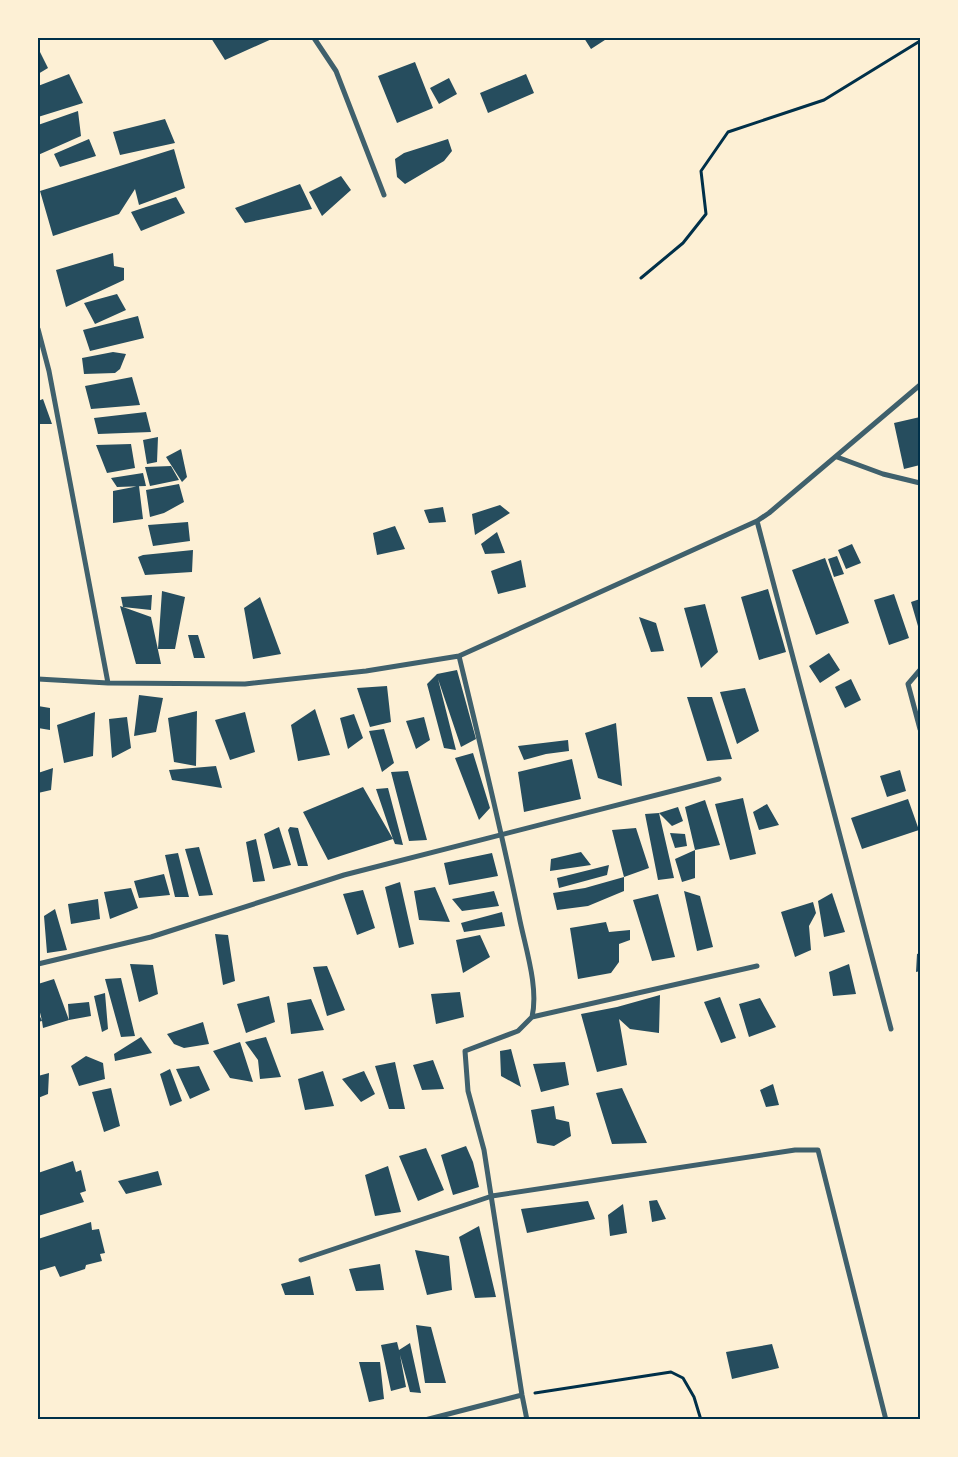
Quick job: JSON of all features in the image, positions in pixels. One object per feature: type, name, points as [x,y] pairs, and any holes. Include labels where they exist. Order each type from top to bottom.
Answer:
[{"type":"street","points":[[314,38],[336,71],[384,196]]},
{"type":"street","points":[[38,329],[49,371],[108,683]]},
{"type":"street","points":[[38,679],[108,683],[245,684],[366,670],[459,656],[757,521],[920,385]]},
{"type":"street","points":[[837,456],[883,474],[920,483]]},
{"type":"street","points":[[757,521],[891,1030]]},
{"type":"street","points":[[459,656],[502,834],[532,980],[535,1004],[532,1017],[518,1031],[465,1050],[468,1091],[484,1150],[527,1420]]},
{"type":"street","points":[[920,670],[908,684],[920,728]]},
{"type":"street","points":[[38,964],[151,937],[344,874],[719,779]]},
{"type":"street","points":[[532,1017],[757,966]]},
{"type":"street","points":[[301,1260],[492,1196],[795,1150],[818,1150],[886,1420]]},
{"type":"street","points":[[425,1420],[522,1395]]},
{"type":"path","points":[[641,278],[683,243],[706,214],[702,171],[728,132],[824,100],[920,41]]},
{"type":"path","points":[[522,1395],[671,1372],[683,1378],[694,1397],[701,1420]]},
{"type":"building","points":[[211,38],[274,38],[225,60]]},
{"type":"building","points":[[584,38],[608,38],[591,49]]},
{"type":"building","points":[[38,48],[48,68],[38,74]]},
{"type":"building","points":[[415,62],[433,108],[397,123],[378,76]]},
{"type":"building","points":[[69,74],[83,103],[38,117],[38,86]]},
{"type":"building","points":[[526,74],[534,93],[488,113],[480,93]]},
{"type":"building","points":[[449,78],[457,94],[439,104],[430,88]]},
{"type":"building","points":[[78,111],[81,136],[38,155],[38,125]]},
{"type":"building","points":[[165,119],[175,143],[120,155],[113,132]]},
{"type":"building","points":[[89,139],[96,156],[60,167],[54,154]]},
{"type":"building","points":[[448,139],[452,151],[444,161],[405,184],[397,177],[395,159],[404,153]]},
{"type":"building","points":[[174,149],[185,188],[139,205],[135,189],[119,214],[53,236],[40,191]]},
{"type":"building","points":[[341,176],[351,190],[322,216],[309,192]]},
{"type":"building","points":[[300,184],[312,209],[245,223],[235,208]]},
{"type":"building","points":[[176,197],[185,213],[141,231],[131,212]]},
{"type":"building","points":[[113,253],[114,266],[124,268],[124,280],[66,307],[56,270]]},
{"type":"building","points":[[117,294],[126,310],[95,324],[84,303]]},
{"type":"building","points":[[138,316],[144,338],[90,351],[83,330]]},
{"type":"building","points":[[113,352],[126,354],[120,369],[115,373],[84,374],[82,358]]},
{"type":"building","points":[[132,377],[140,405],[91,409],[85,386]]},
{"type":"building","points":[[43,399],[52,424],[38,424],[38,401]]},
{"type":"building","points":[[146,412],[151,432],[98,434],[94,418]]},
{"type":"building","points":[[920,417],[920,465],[904,469],[894,423]]},
{"type":"building","points":[[158,437],[157,462],[147,464],[143,440]]},
{"type":"building","points":[[131,444],[135,468],[107,473],[96,445]]},
{"type":"building","points":[[181,449],[187,477],[182,482],[166,457]]},
{"type":"building","points":[[171,466],[179,480],[150,486],[145,467]]},
{"type":"building","points":[[143,473],[146,486],[117,487],[111,478]]},
{"type":"building","points":[[179,484],[184,502],[164,513],[150,517],[146,490]]},
{"type":"building","points":[[139,486],[143,519],[113,523],[113,491]]},
{"type":"building","points":[[500,505],[510,513],[475,535],[472,514]]},
{"type":"building","points":[[443,507],[446,522],[429,523],[424,510]]},
{"type":"building","points":[[188,522],[190,541],[153,546],[148,525]]},
{"type":"building","points":[[395,526],[405,549],[377,555],[373,533]]},
{"type":"building","points":[[497,532],[505,553],[485,554],[481,544]]},
{"type":"building","points":[[852,544],[861,563],[846,569],[838,550]]},
{"type":"building","points":[[193,550],[192,572],[145,575],[138,557],[143,555]]},
{"type":"building","points":[[837,556],[844,574],[834,577],[828,559]]},
{"type":"building","points":[[825,558],[849,623],[816,635],[792,570]]},
{"type":"building","points":[[521,560],[526,587],[498,594],[491,571]]},
{"type":"building","points":[[768,589],[786,652],[759,660],[741,597]]},
{"type":"building","points":[[162,591],[185,597],[175,649],[158,649]]},
{"type":"building","points":[[894,594],[909,638],[889,645],[874,600]]},
{"type":"building","points":[[152,595],[151,610],[123,607],[121,597]]},
{"type":"building","points":[[260,597],[281,654],[253,659],[244,608]]},
{"type":"building","points":[[920,599],[920,633],[911,602]]},
{"type":"building","points":[[705,604],[718,652],[701,668],[684,608]]},
{"type":"building","points":[[120,606],[151,617],[161,664],[136,664]]},
{"type":"building","points":[[639,617],[656,623],[664,651],[651,652]]},
{"type":"building","points":[[188,635],[198,635],[205,658],[194,658]]},
{"type":"building","points":[[829,653],[840,670],[820,683],[809,666]]},
{"type":"building","points":[[457,670],[476,739],[461,747],[438,679],[456,750],[444,748],[427,684],[437,674]]},
{"type":"building","points":[[851,679],[861,700],[845,708],[835,687]]},
{"type":"building","points":[[387,686],[391,722],[370,727],[357,688]]},
{"type":"building","points":[[745,688],[759,731],[737,744],[720,692]]},
{"type":"building","points":[[139,695],[163,698],[156,732],[134,736]]},
{"type":"building","points":[[687,697],[712,697],[732,759],[707,761]]},
{"type":"building","points":[[38,706],[50,708],[50,730],[38,728]]},
{"type":"building","points":[[315,709],[330,755],[298,761],[291,725]]},
{"type":"building","points":[[197,711],[196,766],[174,762],[168,718]]},
{"type":"building","points":[[95,712],[93,756],[64,763],[57,725]]},
{"type":"building","points":[[245,712],[255,752],[230,760],[215,720]]},
{"type":"building","points":[[354,714],[363,738],[348,749],[340,718]]},
{"type":"building","points":[[127,717],[131,748],[112,758],[109,719]]},
{"type":"building","points":[[424,717],[430,740],[416,749],[406,721]]},
{"type":"building","points":[[616,723],[622,786],[598,778],[585,733]]},
{"type":"building","points":[[384,729],[394,763],[382,772],[369,731]]},
{"type":"building","points":[[568,740],[569,751],[546,754],[524,760],[518,746]]},
{"type":"building","points":[[473,753],[490,808],[479,820],[455,758]]},
{"type":"building","points":[[572,759],[581,799],[524,812],[518,772]]},
{"type":"building","points":[[216,766],[222,788],[172,780],[169,770]]},
{"type":"building","points":[[53,768],[51,790],[38,793],[38,773]]},
{"type":"building","points":[[900,770],[906,791],[887,797],[880,776]]},
{"type":"building","points":[[408,771],[427,840],[409,841],[391,772]]},
{"type":"building","points":[[363,787],[393,839],[328,860],[303,812]]},
{"type":"building","points":[[388,788],[403,845],[395,844],[376,789]]},
{"type":"building","points":[[743,798],[756,854],[730,860],[715,804]]},
{"type":"building","points":[[908,799],[919,830],[862,849],[851,818]]},
{"type":"building","points":[[705,800],[720,845],[695,850],[685,807]]},
{"type":"building","points":[[767,804],[779,825],[759,830],[753,812]]},
{"type":"building","points":[[678,807],[683,821],[672,826],[659,813]]},
{"type":"building","points":[[659,813],[674,878],[658,880],[645,814]]},
{"type":"building","points":[[279,827],[291,865],[273,869],[264,834]]},
{"type":"building","points":[[290,827],[298,828],[308,866],[298,866],[288,830]]},
{"type":"building","points":[[636,828],[649,868],[624,877],[612,830]]},
{"type":"building","points":[[670,833],[685,834],[687,846],[675,848]]},
{"type":"building","points":[[256,839],[265,881],[253,882],[246,842]]},
{"type":"building","points":[[199,847],[213,895],[199,896],[185,849]]},
{"type":"building","points":[[695,850],[695,878],[682,882],[675,859]]},
{"type":"building","points":[[581,852],[591,865],[550,871],[551,859]]},
{"type":"building","points":[[178,853],[189,897],[175,897],[165,855]]},
{"type":"building","points":[[492,853],[498,876],[449,885],[444,863]]},
{"type":"building","points":[[609,865],[607,875],[559,888],[557,878]]},
{"type":"building","points":[[164,874],[170,895],[139,898],[134,881]]},
{"type":"building","points":[[624,877],[624,891],[588,906],[557,910],[553,893],[585,888]]},
{"type":"building","points":[[400,882],[414,944],[399,948],[385,887]]},
{"type":"building","points":[[435,887],[450,922],[419,920],[414,891]]},
{"type":"building","points":[[131,888],[138,908],[110,919],[104,892]]},
{"type":"building","points":[[363,890],[375,928],[357,935],[343,894]]},
{"type":"building","points":[[494,891],[499,906],[462,911],[452,899]]},
{"type":"building","points":[[684,891],[700,896],[713,947],[697,951]]},
{"type":"building","points":[[832,893],[845,932],[824,937],[818,901]]},
{"type":"building","points":[[658,894],[675,957],[652,961],[633,900]]},
{"type":"building","points":[[98,899],[100,919],[71,924],[68,904]]},
{"type":"building","points":[[813,902],[816,913],[809,926],[811,950],[795,957],[781,912]]},
{"type":"building","points":[[55,909],[67,950],[47,953],[44,916]]},
{"type":"building","points":[[502,912],[505,926],[464,932],[461,923]]},
{"type":"building","points":[[606,922],[609,932],[630,930],[630,940],[619,944],[619,962],[611,973],[578,979],[570,928]]},
{"type":"building","points":[[215,934],[228,935],[235,981],[223,985]]},
{"type":"building","points":[[480,935],[490,957],[463,973],[456,940]]},
{"type":"building","points":[[920,953],[920,971],[916,972],[917,954]]},
{"type":"building","points":[[130,964],[153,965],[158,994],[139,1002]]},
{"type":"building","points":[[849,964],[856,994],[833,996],[829,972]]},
{"type":"building","points":[[327,966],[345,1010],[327,1016],[313,967]]},
{"type":"building","points":[[121,978],[135,1036],[121,1037],[105,979]]},
{"type":"building","points":[[54,979],[69,1020],[43,1028],[38,1004],[38,984]]},
{"type":"building","points":[[460,992],[464,1017],[436,1024],[431,994]]},
{"type":"building","points":[[105,993],[108,1029],[102,1032],[94,996]]},
{"type":"building","points":[[660,995],[659,1033],[630,1029],[619,1019],[627,1065],[597,1072],[581,1014],[617,1007]]},
{"type":"building","points":[[269,996],[275,1022],[246,1033],[237,1004]]},
{"type":"building","points":[[720,997],[736,1038],[721,1043],[704,1002]]},
{"type":"building","points":[[760,998],[776,1027],[749,1037],[739,1004]]},
{"type":"building","points":[[311,999],[324,1030],[291,1034],[287,1003]]},
{"type":"building","points":[[89,1002],[91,1016],[69,1020],[68,1004]]},
{"type":"building","points":[[38,1012],[42,1021],[38,1022]]},
{"type":"building","points":[[203,1022],[209,1044],[184,1048],[174,1044],[167,1034]]},
{"type":"building","points":[[141,1037],[152,1053],[115,1061],[114,1054]]},
{"type":"building","points":[[266,1037],[281,1077],[260,1079],[258,1060],[245,1042]]},
{"type":"building","points":[[240,1042],[253,1082],[230,1078],[213,1051]]},
{"type":"building","points":[[511,1049],[521,1087],[501,1076],[500,1051]]},
{"type":"building","points":[[86,1056],[103,1063],[105,1079],[79,1086],[71,1066]]},
{"type":"building","points":[[433,1060],[444,1089],[422,1090],[413,1065]]},
{"type":"building","points":[[395,1062],[405,1109],[389,1109],[375,1066]]},
{"type":"building","points":[[565,1062],[569,1085],[541,1092],[533,1064]]},
{"type":"building","points":[[199,1066],[210,1090],[190,1099],[176,1069]]},
{"type":"building","points":[[170,1069],[182,1101],[170,1106],[160,1074]]},
{"type":"building","points":[[323,1071],[334,1106],[305,1110],[298,1079]]},
{"type":"building","points":[[364,1071],[375,1094],[361,1102],[342,1079]]},
{"type":"building","points":[[49,1073],[48,1094],[38,1098],[38,1076]]},
{"type":"building","points":[[773,1084],[779,1105],[766,1107],[760,1090]]},
{"type":"building","points":[[111,1088],[120,1126],[104,1132],[92,1092]]},
{"type":"building","points":[[622,1088],[647,1143],[612,1144],[596,1093]]},
{"type":"building","points":[[554,1106],[556,1119],[569,1122],[571,1136],[554,1146],[537,1143],[531,1110]]},
{"type":"building","points":[[466,1146],[473,1162],[479,1187],[453,1195],[441,1155]]},
{"type":"building","points":[[426,1148],[444,1190],[418,1201],[399,1156]]},
{"type":"building","points":[[73,1161],[76,1172],[81,1170],[86,1191],[80,1193],[84,1202],[38,1216],[38,1173]]},
{"type":"building","points":[[388,1166],[401,1212],[375,1216],[365,1175]]},
{"type":"building","points":[[158,1171],[162,1185],[126,1194],[118,1181]]},
{"type":"building","points":[[657,1200],[666,1219],[652,1222],[649,1201]]},
{"type":"building","points":[[588,1201],[595,1219],[527,1233],[521,1209]]},
{"type":"building","points":[[623,1204],[627,1233],[610,1236],[608,1215]]},
{"type":"building","points":[[91,1222],[92,1230],[99,1229],[105,1253],[100,1254],[102,1261],[86,1265],[85,1269],[60,1277],[55,1266],[38,1271],[38,1239]]},
{"type":"building","points":[[479,1226],[496,1297],[475,1298],[459,1237]]},
{"type":"building","points":[[415,1250],[449,1256],[452,1290],[427,1295]]},
{"type":"building","points":[[380,1264],[384,1290],[356,1291],[349,1269]]},
{"type":"building","points":[[310,1276],[314,1295],[285,1295],[281,1284]]},
{"type":"building","points":[[416,1325],[431,1327],[446,1383],[425,1383]]},
{"type":"building","points":[[397,1342],[399,1350],[410,1343],[421,1393],[410,1392],[400,1355],[406,1387],[391,1391],[381,1345]]},
{"type":"building","points":[[772,1344],[779,1368],[732,1379],[726,1352]]},
{"type":"building","points":[[359,1362],[380,1362],[384,1399],[369,1402]]}]
